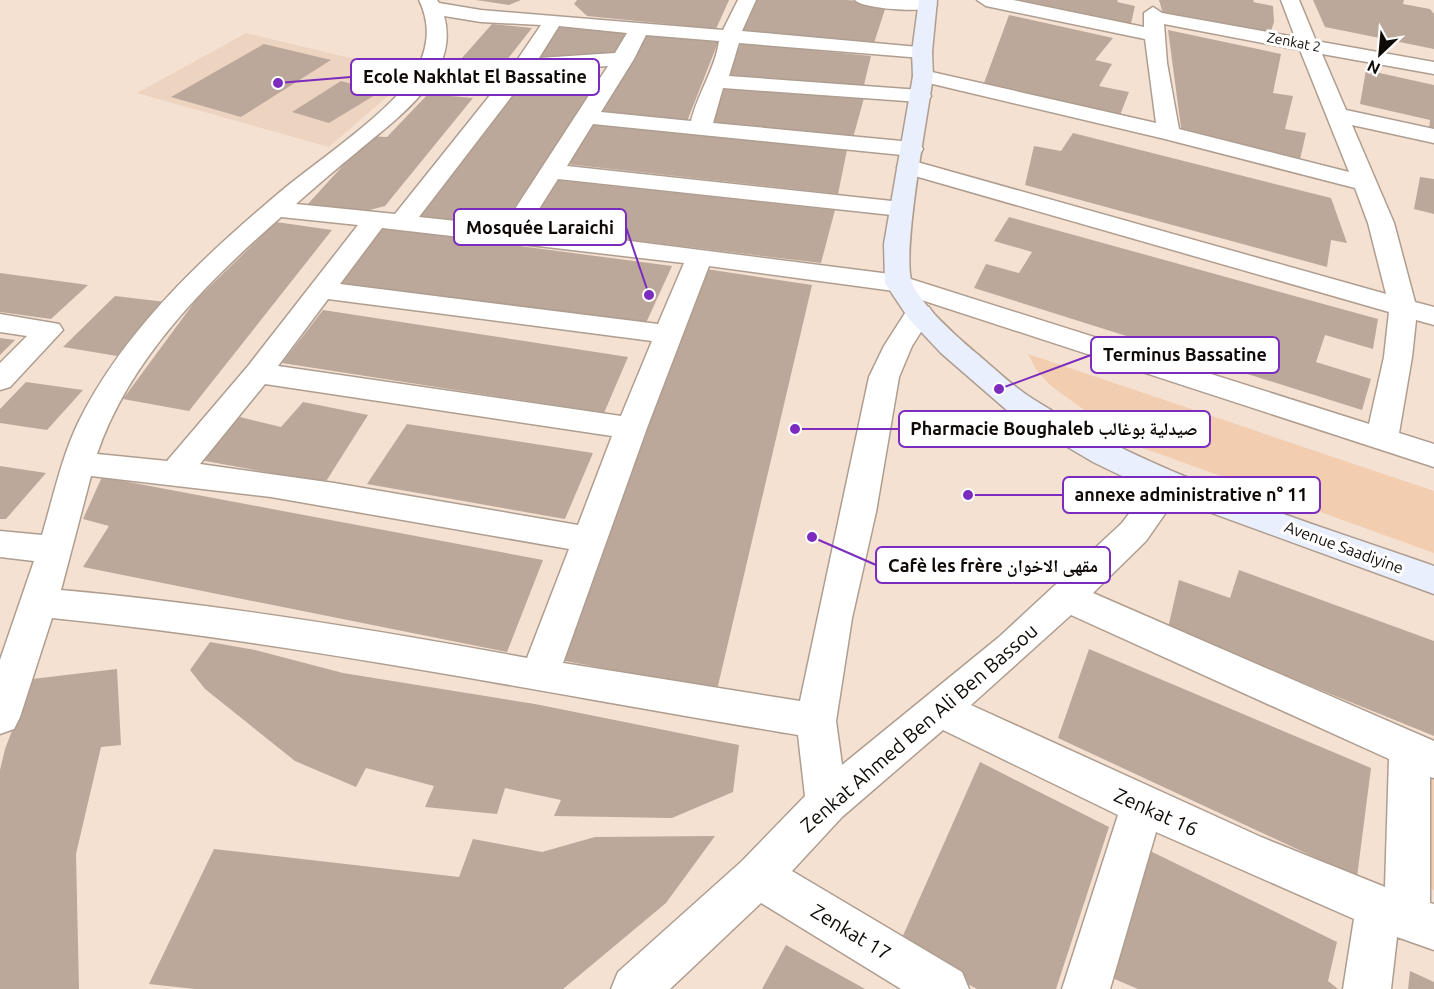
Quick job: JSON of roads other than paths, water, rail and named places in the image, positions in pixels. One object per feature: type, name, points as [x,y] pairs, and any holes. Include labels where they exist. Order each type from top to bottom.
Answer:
[{"type":"main road","points":[[898,283],[897,244],[921,86],[922,52],[928,2]]},
{"type":"main road","name":"Avenue Saadiyine","points":[[898,283],[919,314],[951,347],[1020,405],[1104,454],[1169,485],[1434,580]]},
{"type":"street","points":[[176,471],[258,374],[321,290],[389,220],[522,69],[544,19],[565,0]]},
{"type":"street","points":[[700,129],[727,55],[730,36],[747,0]]},
{"type":"street","points":[[864,0],[928,2]]},
{"type":"street","name":"Zenkat 2","points":[[986,0],[1153,17],[1434,68]]},
{"type":"street","points":[[1290,0],[1381,223],[1403,308],[1398,357],[1382,439]]},
{"type":"street","points":[[0,717],[55,550],[78,464],[102,408],[145,347],[186,297],[226,254],[416,87],[428,68],[436,47],[437,5],[458,14],[544,19],[922,52]]},
{"type":"street","points":[[1153,17],[1169,133]]},
{"type":"street","points":[[510,235],[609,83],[639,29]]},
{"type":"street","points":[[522,69],[624,59]]},
{"type":"street","points":[[522,69],[609,83]]},
{"type":"street","points":[[716,81],[921,86],[1169,133],[1366,184]]},
{"type":"street","points":[[1338,115],[1434,136]]},
{"type":"street","points":[[586,117],[700,129],[911,158],[1434,316]]},
{"type":"street","points":[[550,171],[901,209]]},
{"type":"street","points":[[278,209],[389,220],[898,283],[1434,456]]},
{"type":"street","points":[[539,676],[631,428],[699,257]]},
{"type":"street","points":[[321,290],[669,334]]},
{"type":"street","points":[[827,803],[816,721],[834,618],[859,512],[884,377],[898,346],[919,314]]},
{"type":"street","points":[[0,323],[49,330],[0,380]]},
{"type":"street","points":[[258,374],[631,428]]},
{"type":"street","points":[[78,464],[176,471],[589,540]]},
{"type":"street","name":"Zenkat Ahmed Ben Ali Ben Bassou","points":[[643,986],[758,876],[827,803],[1012,648],[1066,597],[1134,532],[1169,485]]},
{"type":"street","points":[[0,544],[55,550]]},
{"type":"street","points":[[1066,597],[1422,755],[1406,918],[1367,989]]},
{"type":"street","points":[[38,602],[152,613],[362,643],[539,676],[816,721]]},
{"type":"street","name":"Zenkat 16","points":[[939,709],[1142,807],[1406,918]]},
{"type":"street","points":[[1086,989],[1142,807]]},
{"type":"street","name":"Zenkat 17","points":[[758,876],[945,989]]},
{"type":"place","name":"Ecole Nakhlat El Bassatine","points":[[278,83]]},
{"type":"place","name":"Mosquée Laraichi","points":[[649,295]]},
{"type":"place","name":"Terminus Bassatine","points":[[999,389]]},
{"type":"place","name":"Pharmacie Boughaleb صيدلية بوغالب","points":[[795,429]]},
{"type":"place","name":"annexe administrative n° 11","points":[[968,495]]},
{"type":"place","name":"Cafè les frère مقهى الاخوان","points":[[812,537]]}]
